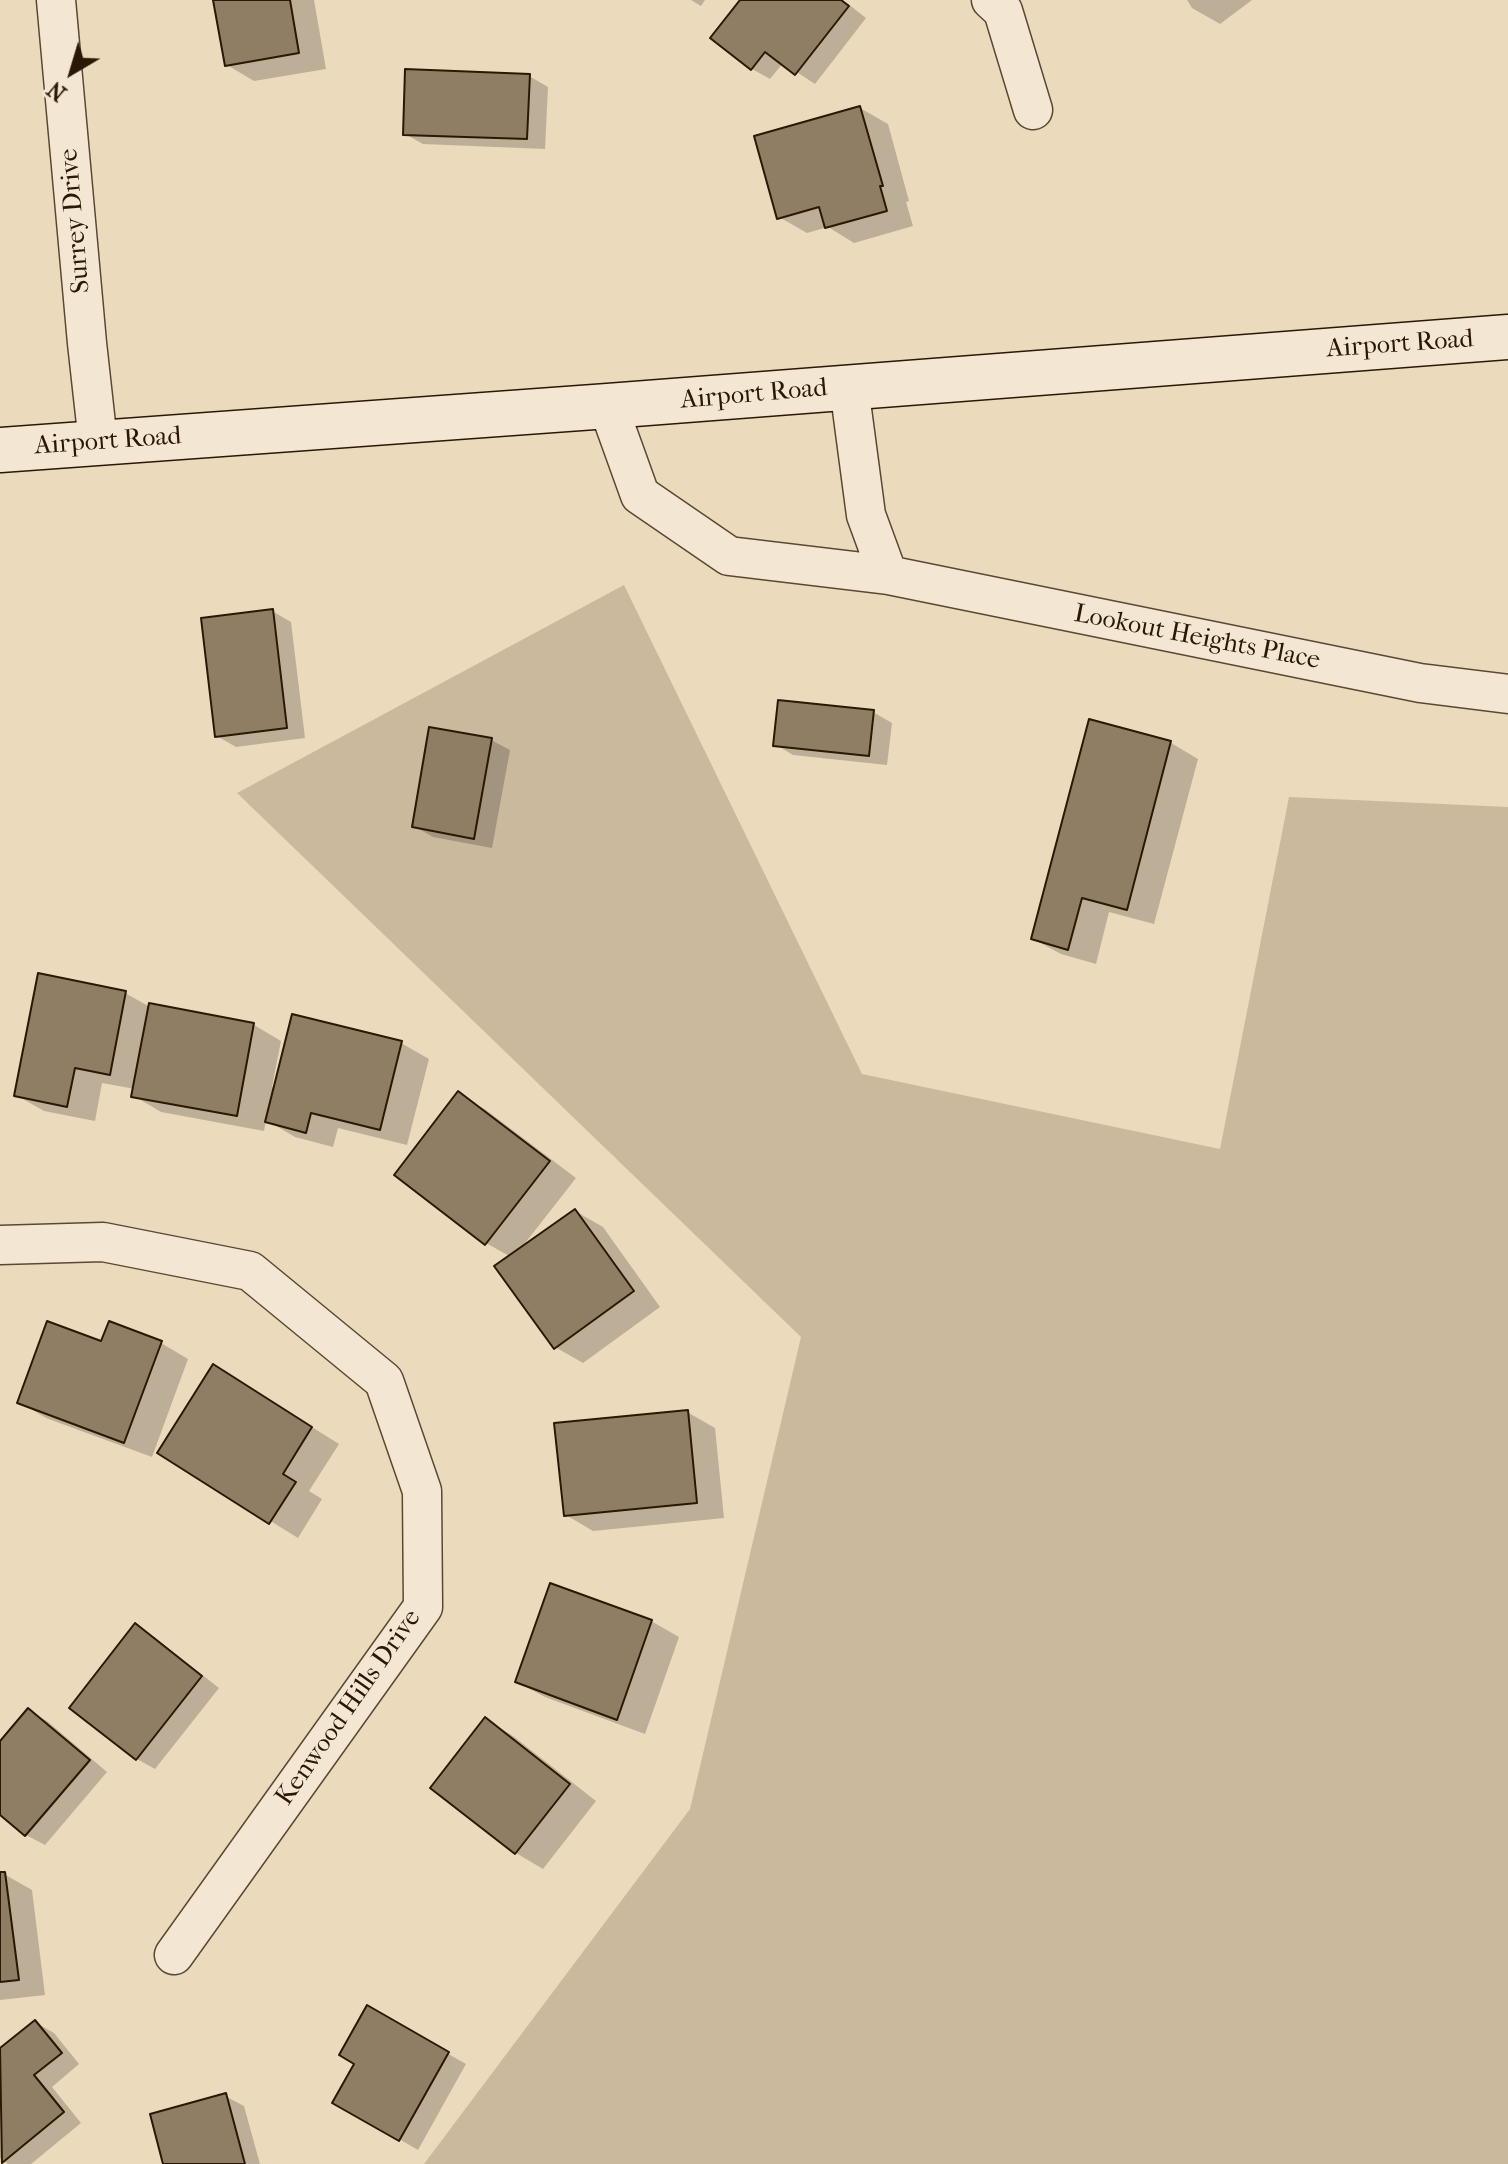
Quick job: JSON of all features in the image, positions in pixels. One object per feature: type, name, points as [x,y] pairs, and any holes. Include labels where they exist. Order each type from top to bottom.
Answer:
[{"type":"main road","name":"Airport Road","points":[[0,450],[1508,337]]},
{"type":"street","name":"Surrey Drive","points":[[56,0],[98,442]]},
{"type":"street","points":[[991,0],[1003,11],[1033,110]]},
{"type":"street","points":[[849,387],[866,515],[888,575]]},
{"type":"street","name":"Lookout Heights Place","points":[[608,406],[640,495],[729,556],[888,575],[1405,680],[1508,694]]},
{"type":"street","name":"Kenwood Hills Drive","points":[[0,1245],[103,1242],[250,1271],[384,1381],[422,1491],[423,1607],[174,1955]]},
{"type":"shaded area","points":[[624,585],[862,1074],[1220,1149],[1289,797],[1508,807],[1508,2164],[424,2164],[690,1809],[801,1337],[237,793]]},
{"type":"building","points":[[213,0],[290,0],[299,53],[225,66]]},
{"type":"building","points":[[740,0],[841,0],[849,6],[795,75],[765,52],[751,70],[710,38]]},
{"type":"building","points":[[405,69],[530,74],[527,139],[403,135]]},
{"type":"building","points":[[860,106],[887,211],[825,228],[819,207],[777,219],[754,136]]},
{"type":"building","points":[[273,609],[287,728],[215,737],[201,618]]},
{"type":"building","points":[[778,700],[874,710],[869,756],[773,746]]},
{"type":"building","points":[[1089,719],[1171,741],[1127,910],[1082,898],[1068,950],[1031,939]]},
{"type":"building","points":[[429,727],[492,738],[474,839],[412,827]]},
{"type":"building","points":[[38,973],[126,991],[110,1075],[75,1068],[67,1107],[14,1096]]},
{"type":"building","points":[[149,1003],[254,1023],[237,1116],[131,1097]]},
{"type":"building","points":[[292,1014],[402,1041],[380,1130],[311,1113],[306,1133],[265,1122]]},
{"type":"building","points":[[458,1091],[550,1161],[485,1245],[394,1175]]},
{"type":"building","points":[[575,1209],[634,1291],[554,1349],[494,1266]]},
{"type":"building","points":[[47,1321],[101,1341],[109,1321],[162,1341],[124,1443],[17,1403]]},
{"type":"building","points":[[213,1364],[312,1427],[283,1474],[296,1482],[269,1524],[157,1453]]},
{"type":"building","points":[[688,1410],[697,1503],[564,1516],[554,1423]]},
{"type":"building","points":[[550,1583],[652,1620],[617,1720],[515,1682]]},
{"type":"building","points":[[135,1623],[202,1676],[136,1760],[69,1708]]},
{"type":"building","points":[[28,1708],[90,1760],[25,1836],[0,1815],[0,1741]]},
{"type":"building","points":[[485,1717],[570,1784],[515,1854],[430,1788]]},
{"type":"building","points":[[0,1872],[5,1872],[19,1980],[0,1982]]},
{"type":"building","points":[[367,2005],[449,2052],[399,2141],[332,2103],[354,2064],[339,2055]]},
{"type":"building","points":[[35,2020],[62,2053],[34,2075],[64,2112],[2,2163],[0,2048]]},
{"type":"building","points":[[226,2093],[245,2164],[163,2164],[150,2114]]}]
